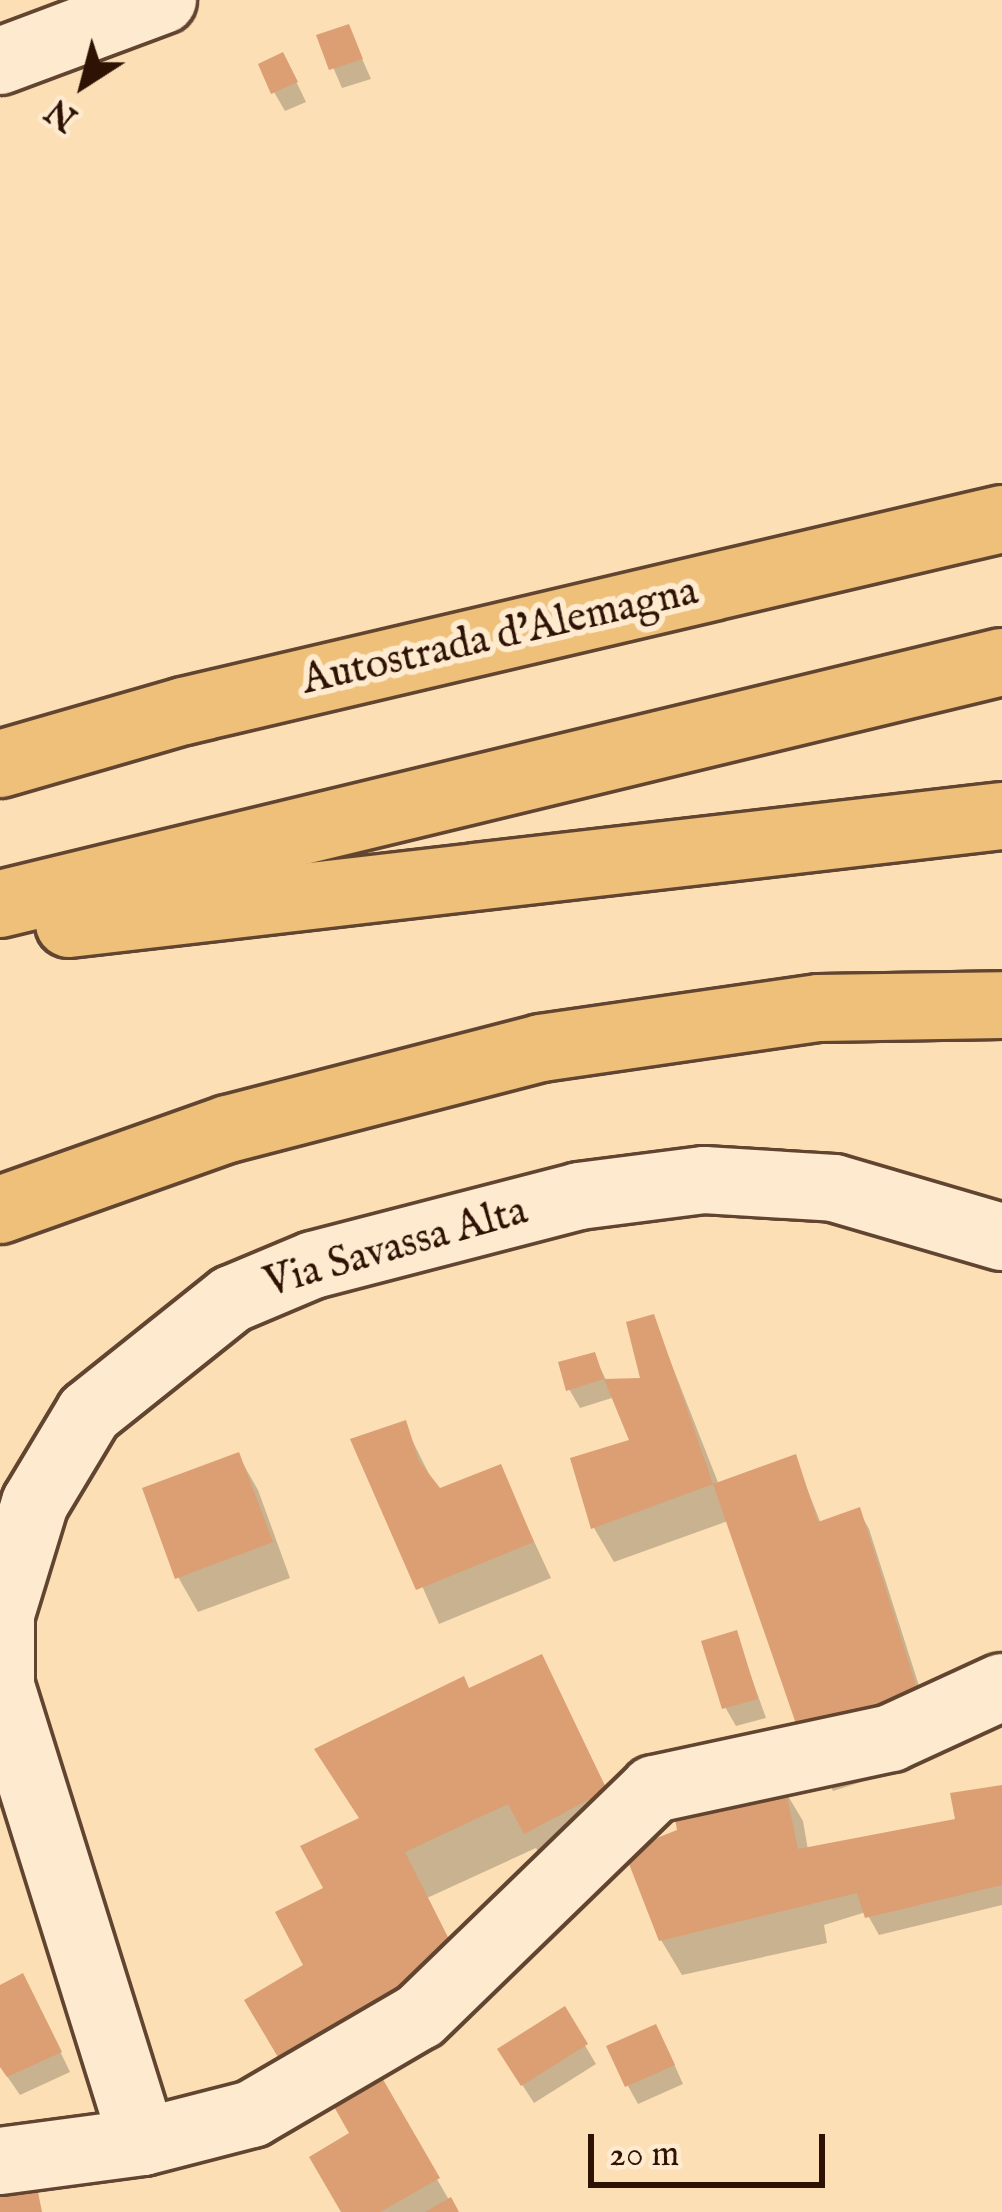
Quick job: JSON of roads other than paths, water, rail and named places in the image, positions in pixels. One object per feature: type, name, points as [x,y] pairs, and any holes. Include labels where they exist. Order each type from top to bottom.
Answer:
[{"type":"highway","name":"Autostrada d'Alemagna","points":[[0,764],[184,711],[1002,519]]},
{"type":"highway","points":[[0,904],[1002,662]]},
{"type":"highway","points":[[0,932],[1002,817]]},
{"type":"highway","points":[[0,1210],[228,1129],[541,1048],[819,1008],[1002,1005]]},
{"type":"street","points":[[0,61],[163,0]]},
{"type":"street","name":"Via Savassa Alta","points":[[143,2142],[1,1687],[1,1614],[35,1503],[88,1413],[232,1299],[313,1265],[579,1196],[704,1180],[834,1188],[1002,1237]]},
{"type":"street","points":[[0,2161],[143,2142],[252,2114],[420,2016],[654,1789],[890,1738],[1002,1687]]}]
